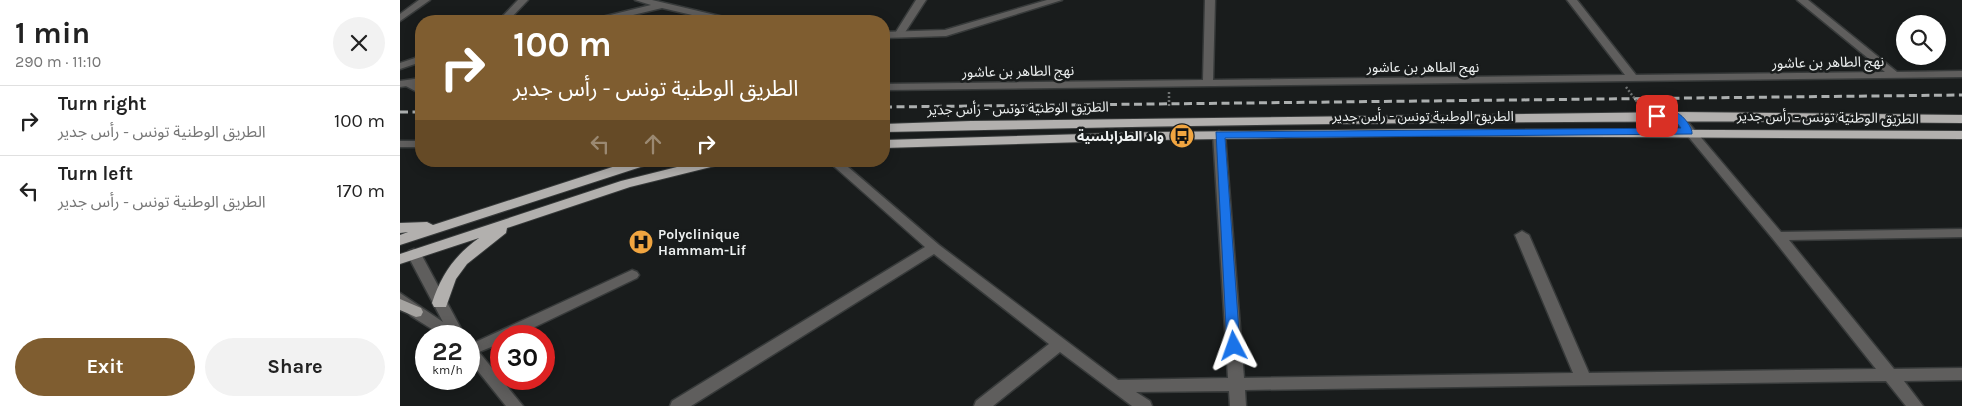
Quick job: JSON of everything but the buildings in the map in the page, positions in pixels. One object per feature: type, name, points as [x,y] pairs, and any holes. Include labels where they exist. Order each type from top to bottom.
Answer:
[{"type":"highway","name":"الطريق الوطنية تونس - رأس جدير","points":[[890,128],[1190,121],[1677,116],[1962,119]]},
{"type":"highway","name":"الطريق الوطنية تونس - رأس جدير","points":[[890,144],[1219,134],[1688,132],[1962,135]]},
{"type":"highway","points":[[627,167],[465,220],[430,227],[402,236],[407,256],[626,184],[694,167]]},
{"type":"highway","points":[[440,303],[445,283],[459,263],[480,243],[507,226],[537,212]]},
{"type":"main road","points":[[400,304],[416,312]]},
{"type":"street","points":[[400,18],[425,0]]},
{"type":"street","points":[[509,15],[523,0]]},
{"type":"street","points":[[640,0],[666,2],[709,15]]},
{"type":"street","points":[[899,34],[921,0]]},
{"type":"street","points":[[890,35],[946,33],[1057,0]]},
{"type":"street","points":[[1208,82],[1210,0]]},
{"type":"street","points":[[1572,0],[1634,79]]},
{"type":"street","points":[[1802,0],[1895,75]]},
{"type":"street","points":[[619,15],[666,2]]},
{"type":"street","points":[[400,58],[415,58]]},
{"type":"street","points":[[400,66],[415,60]]},
{"type":"street","name":"نهج الطاهر بن عاشور","points":[[890,87],[1962,74]]},
{"type":"street","points":[[400,84],[415,85]]},
{"type":"street","points":[[1677,116],[1688,132],[1778,236],[1915,406]]},
{"type":"street","points":[[1219,134],[1238,406]]},
{"type":"street","points":[[400,144],[415,144]]},
{"type":"street","points":[[841,167],[934,248],[1114,386],[1144,406]]},
{"type":"street","points":[[1778,236],[1962,233]]},
{"type":"street","points":[[1522,236],[1584,380]]},
{"type":"street","points":[[678,406],[934,248]]},
{"type":"street","points":[[407,256],[440,303],[452,325]]},
{"type":"street","points":[[527,325],[632,275]]},
{"type":"street","points":[[400,298],[416,312],[437,325]]},
{"type":"street","points":[[982,406],[1059,344]]},
{"type":"street","points":[[480,364],[515,406]]},
{"type":"street","points":[[1114,386],[1962,374]]},
{"type":"path","points":[[1626,87],[1638,103]]},
{"type":"path","points":[[1169,92],[1169,108]]},
{"type":"railway","points":[[890,107],[1962,95]]},
{"type":"railway","points":[[400,112],[415,112]]},
{"type":"place","name":"واد الطرابلسية","points":[[1182,136]]},
{"type":"place","name":"Polyclinique Hammam-Lif","points":[[641,242]]},
{"type":"route","points":[[1234,346],[1219,134],[1688,132],[1677,116],[1657,116]]}]
